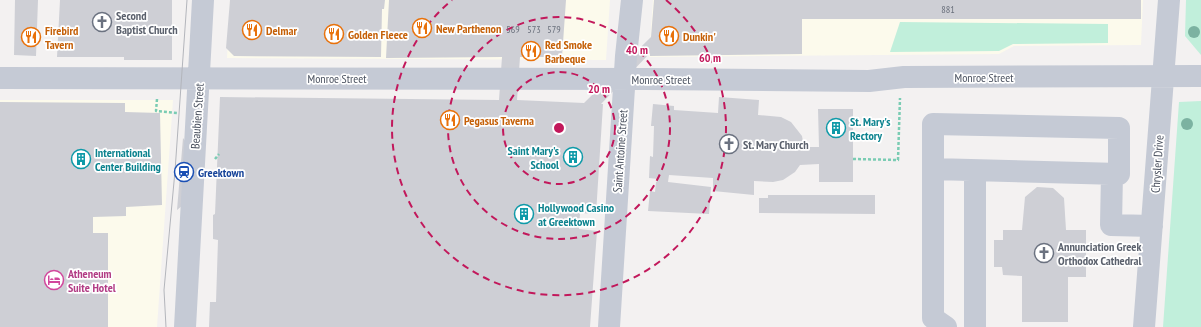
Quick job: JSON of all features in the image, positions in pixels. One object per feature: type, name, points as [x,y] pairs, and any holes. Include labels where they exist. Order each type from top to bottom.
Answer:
[{"type":"street","name":"Beaubien Street","points":[[185,327],[203,0]]},
{"type":"street","name":"Saint Antoine Street","points":[[609,327],[624,79],[632,0]]},
{"type":"street","name":"Chrysler Drive","points":[[1144,327],[1169,0]]},
{"type":"street","name":"Monroe Street","points":[[0,78],[869,81],[904,77],[1201,76]]},
{"type":"street","points":[[933,169],[1119,174],[1119,128],[933,124],[933,169],[933,318],[946,327]]},
{"type":"street","points":[[975,171],[976,327]]},
{"type":"street","points":[[1112,173],[1111,225],[1152,226]]},
{"type":"path","points":[[853,159],[898,160],[900,92]]},
{"type":"shaded area","points":[[230,0],[610,0],[606,60],[227,58]]},
{"type":"shaded area","points":[[653,0],[1143,0],[1141,45],[1014,46],[999,54],[649,57]]},
{"type":"shaded area","points":[[0,100],[173,100],[157,327],[0,327]]},
{"type":"green space","points":[[1186,0],[1201,0],[1201,55],[1185,36]]},
{"type":"green space","points":[[900,22],[1108,24],[1108,43],[1013,44],[999,51],[890,52]]},
{"type":"green space","points":[[1201,101],[1201,327],[1163,327],[1179,102]]},
{"type":"building","points":[[15,0],[38,0],[36,56],[14,55]]},
{"type":"building","points":[[60,0],[172,0],[172,60],[124,60],[124,57],[57,57]]},
{"type":"building","points":[[230,0],[385,0],[384,9],[382,9],[381,57],[234,56],[226,48]]},
{"type":"building","points":[[389,0],[566,0],[562,57],[520,57],[517,100],[584,103],[651,37],[654,0],[1141,0],[1141,19],[802,19],[802,54],[650,56],[650,53],[601,104],[603,104],[596,214],[580,213],[579,229],[597,231],[590,327],[209,327],[210,302],[216,302],[218,240],[213,239],[213,215],[215,214],[220,97],[499,100],[502,57],[386,58]]},
{"type":"building","name":"St. Mary Church","points":[[719,97],[759,100],[758,115],[781,117],[791,122],[802,136],[804,147],[819,147],[818,109],[853,109],[853,182],[819,182],[819,164],[800,165],[795,172],[783,180],[773,182],[754,181],[754,195],[713,191],[713,178],[669,175],[668,182],[711,187],[709,214],[648,211],[650,191],[655,192],[656,182],[658,181],[658,179],[649,178],[650,156],[653,157],[654,126],[651,126],[653,104],[674,106],[674,110],[718,113]]},
{"type":"building","name":"International Center Building","points":[[0,102],[125,103],[125,112],[160,113],[162,205],[126,207],[126,216],[93,217],[93,233],[108,233],[108,327],[0,327]]},
{"type":"building","points":[[183,138],[192,150],[189,200],[177,210]]},
{"type":"building","name":"Annunciation Greek Orthodox Cathedral","points":[[1037,187],[1053,188],[1064,198],[1066,230],[1086,230],[1086,277],[1068,277],[1068,322],[1022,322],[1022,276],[1003,275],[1002,267],[994,267],[994,240],[1003,240],[1003,230],[1022,230],[1025,197]]},
{"type":"building","points":[[768,195],[875,195],[875,214],[759,213],[759,198],[768,198]]},
{"type":"tram line","points":[[166,327],[164,290],[175,171],[187,0]]},
{"type":"place","name":"Second Baptist Church","points":[[102,22]]},
{"type":"place","name":"New Parthenon","points":[[422,28]]},
{"type":"place","name":"Delmar","points":[[252,30]]},
{"type":"place","name":"Golden Fleece","points":[[334,34]]},
{"type":"place","name":"Dunkin'","points":[[669,36]]},
{"type":"place","name":"Firebird Tavern","points":[[31,37]]},
{"type":"place","name":"Red Smoke Barbeque","points":[[531,51]]},
{"type":"place","name":"Pegasus Taverna","points":[[450,120]]},
{"type":"place","name":"St. Mary's Rectory","points":[[836,128]]},
{"type":"place","name":"St. Mary Church","points":[[729,144]]},
{"type":"place","name":"Saint Mary's School","points":[[573,157]]},
{"type":"place","name":"International Center Building","points":[[81,159]]},
{"type":"place","name":"Greektown","points":[[184,172]]},
{"type":"place","name":"Hollywood Casino at Greektown","points":[[524,214]]},
{"type":"place","name":"Annunciation Greek Orthodox Cathedral","points":[[1044,253]]},
{"type":"place","name":"Atheneum Suite Hotel","points":[[54,280]]}]
